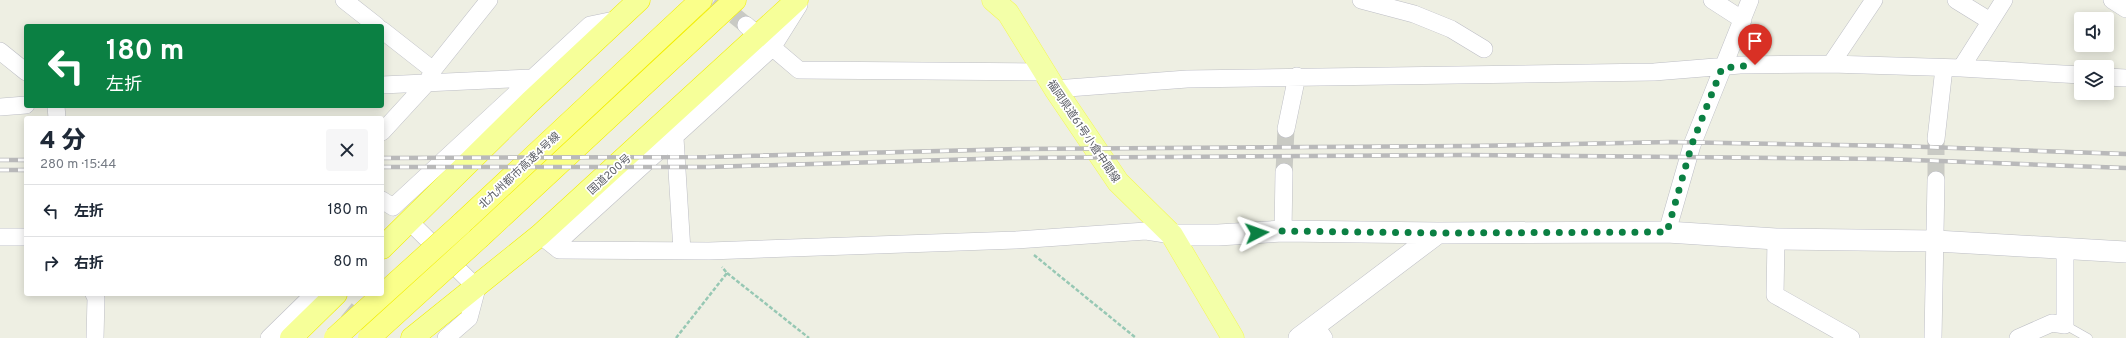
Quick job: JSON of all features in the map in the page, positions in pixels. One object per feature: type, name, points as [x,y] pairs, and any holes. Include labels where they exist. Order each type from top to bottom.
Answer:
[{"type":"highway","points":[[384,242],[395,209],[619,19],[639,0]]},
{"type":"highway","name":"北九州都市高速4号線","points":[[384,294],[462,224],[701,0]]},
{"type":"highway","name":"北九州都市高速4号線","points":[[369,338],[735,0]]},
{"type":"highway","name":"国道200号","points":[[412,338],[476,288],[547,240],[797,0]]},
{"type":"highway","points":[[291,338],[334,296]]},
{"type":"highway","name":"北九州都市高速4号線","points":[[335,338],[382,296]]},
{"type":"main road","name":"福岡県道61号小倉中間線","points":[[993,0],[1008,13],[1050,80],[1118,182],[1172,235],[1233,338]]},
{"type":"street","points":[[344,0],[374,24]]},
{"type":"street","points":[[384,130],[430,76],[489,0]]},
{"type":"street","points":[[803,0],[759,36],[675,138],[547,240],[559,250],[709,251],[1016,240],[1146,231],[1172,235],[1218,235],[1283,231],[1438,233],[1667,232],[1776,239],[1936,241],[2126,252]]},
{"type":"street","points":[[1361,0],[1411,7],[1484,49]]},
{"type":"street","points":[[1712,0],[1743,20]]},
{"type":"street","points":[[1667,232],[1692,144],[1750,0]]},
{"type":"street","points":[[1831,64],[1874,0]]},
{"type":"street","points":[[1956,0],[1990,21]]},
{"type":"street","points":[[1961,68],[2004,0]]},
{"type":"street","points":[[2112,0],[2126,9]]},
{"type":"street","points":[[446,338],[469,318],[476,288],[395,209],[590,24],[619,19]]},
{"type":"street","points":[[384,32],[430,76]]},
{"type":"street","points":[[759,36],[799,70],[1050,80],[1654,72],[1722,68],[1740,65],[1831,64],[1961,68],[2074,75]]},
{"type":"street","points":[[0,51],[24,70]]},
{"type":"street","points":[[1936,139],[1944,68]]},
{"type":"street","points":[[384,85],[430,76],[532,78]]},
{"type":"street","points":[[1286,129],[1297,76]]},
{"type":"street","points":[[2114,77],[2126,78]]},
{"type":"street","points":[[0,107],[24,106]]},
{"type":"street","points":[[675,138],[682,251]]},
{"type":"street","points":[[1283,231],[1284,172]]},
{"type":"street","points":[[1933,338],[1936,180]]},
{"type":"street","points":[[1299,338],[1320,332],[1438,233]]},
{"type":"street","points":[[0,236],[24,237]]},
{"type":"street","points":[[1776,239],[1776,295],[1851,338]]},
{"type":"street","points":[[2018,338],[2052,323],[2065,325],[2065,249]]},
{"type":"street","points":[[95,296],[95,338]]},
{"type":"street","points":[[269,338],[310,296]]},
{"type":"lane","points":[[2065,325],[2088,338]]},
{"type":"path","points":[[1016,240],[1136,338]]},
{"type":"path","points":[[709,251],[727,273],[809,338]]},
{"type":"path","points":[[676,338],[727,273]]},
{"type":"tunnel","points":[[715,0],[746,25]]},
{"type":"tunnel","points":[[1284,172],[1286,129]]},
{"type":"tunnel","points":[[1936,139],[1936,180]]},
{"type":"tunnel","points":[[329,296],[381,338]]},
{"type":"railway","points":[[384,158],[708,157],[1020,149],[1471,146],[1671,142],[1898,146],[2126,154]]},
{"type":"railway","points":[[384,167],[709,167],[1013,158],[1464,155],[1887,159],[2126,168]]},
{"type":"railway","points":[[0,160],[24,160]]},
{"type":"railway","points":[[0,170],[24,170]]},
{"type":"route","points":[[1257,233],[1283,231],[1438,233],[1552,231],[1667,232],[1692,144],[1722,68],[1740,65],[1755,65]]}]
